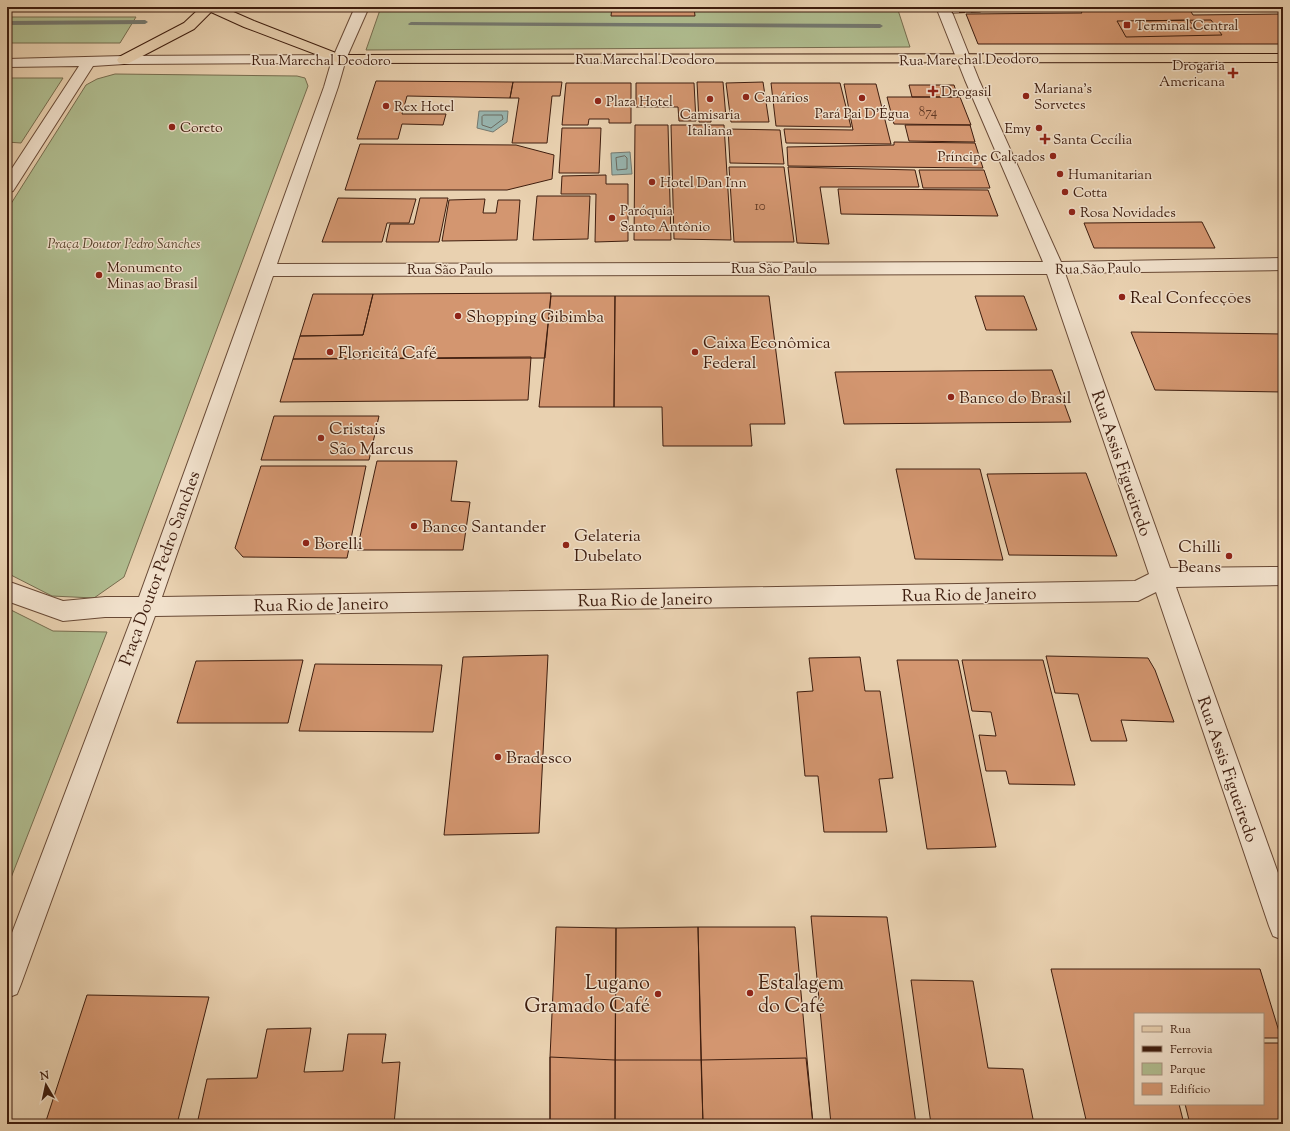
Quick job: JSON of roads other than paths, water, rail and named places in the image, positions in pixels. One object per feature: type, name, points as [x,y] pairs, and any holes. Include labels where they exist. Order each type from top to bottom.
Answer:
[{"type":"main road","points":[[124,60],[190,26],[209,7],[339,60]]},
{"type":"main road","name":"Rua Marechal Deodoro","points":[[339,60],[1283,58]]},
{"type":"street","name":"Praça Doutor Pedro Sanches","points":[[7,984],[147,606],[331,87],[339,60],[362,7]]},
{"type":"street","name":"Rua Assis Figueiredo","points":[[943,7],[1054,268],[1283,926]]},
{"type":"street","name":"Rua Marechal Deodoro","points":[[7,63],[124,60],[339,60]]},
{"type":"street","points":[[7,188],[89,62]]},
{"type":"street","name":"Rua São Paulo","points":[[266,270],[1054,268],[1283,264]]},
{"type":"street","name":"Rua Rio de Janeiro","points":[[7,591],[63,611],[104,607],[147,606],[1138,591],[1161,578],[1283,576]]},
{"type":"water","points":[[479,111],[508,111],[507,122],[493,132],[477,128]]},
{"type":"water","points":[[630,152],[632,174],[612,175],[611,153]]},
{"type":"waterway","points":[[7,23],[145,22]]},
{"type":"waterway","points":[[411,24],[880,26]]},
{"type":"railway","points":[[586,7],[612,7]]},
{"type":"railway","points":[[694,7],[960,7]]},
{"type":"railway","points":[[953,12],[980,11]]},
{"type":"place","name":"Terminal Central","points":[[1127,25]]},
{"type":"place","name":"Drogaria Americana","points":[[1233,73]]},
{"type":"place","name":"Drogasil","points":[[933,91]]},
{"type":"place","name":"Mariana's Sorvetes","points":[[1026,96]]},
{"type":"place","name":"Canários","points":[[746,97]]},
{"type":"place","name":"Pará Pai D'Égua","points":[[862,98]]},
{"type":"place","name":"Camisaria Italiana","points":[[710,99]]},
{"type":"place","name":"Plaza Hotel","points":[[598,101]]},
{"type":"place","name":"Rex Hotel","points":[[386,106]]},
{"type":"place","name":"Coreto","points":[[172,127]]},
{"type":"place","name":"Emy","points":[[1039,128]]},
{"type":"place","name":"Santa Cecília","points":[[1045,139]]},
{"type":"place","name":"Príncipe Calçados","points":[[1053,156]]},
{"type":"place","name":"Humanitarian","points":[[1060,174]]},
{"type":"place","name":"Hotel Dan Inn","points":[[652,182]]},
{"type":"place","name":"Cotta","points":[[1065,192]]},
{"type":"place","name":"Rosa Novidades","points":[[1072,212]]},
{"type":"place","name":"Paróquia Santo Antônio","points":[[612,218]]},
{"type":"place","name":"Monumento Minas ao Brasil","points":[[99,275]]},
{"type":"place","name":"Real Confecçōes","points":[[1122,297]]},
{"type":"place","name":"Shopping Gibimba","points":[[458,316]]},
{"type":"place","name":"Floricitá Café","points":[[330,352]]},
{"type":"place","name":"Caixa Econômica Federal","points":[[695,352]]},
{"type":"place","name":"Banco do Brasil","points":[[951,397]]},
{"type":"place","name":"Cristais São Marcus","points":[[321,438]]},
{"type":"place","name":"Banco Santander","points":[[414,526]]},
{"type":"place","name":"Borelli","points":[[306,543]]},
{"type":"place","name":"Gelateria Dubelato","points":[[566,545]]},
{"type":"place","name":"Chilli Beans","points":[[1229,556]]},
{"type":"place","name":"Bradesco","points":[[498,757]]},
{"type":"place","name":"Estalagem do Café","points":[[750,993]]},
{"type":"place","name":"Lugano Gramado Café","points":[[658,994]]}]
